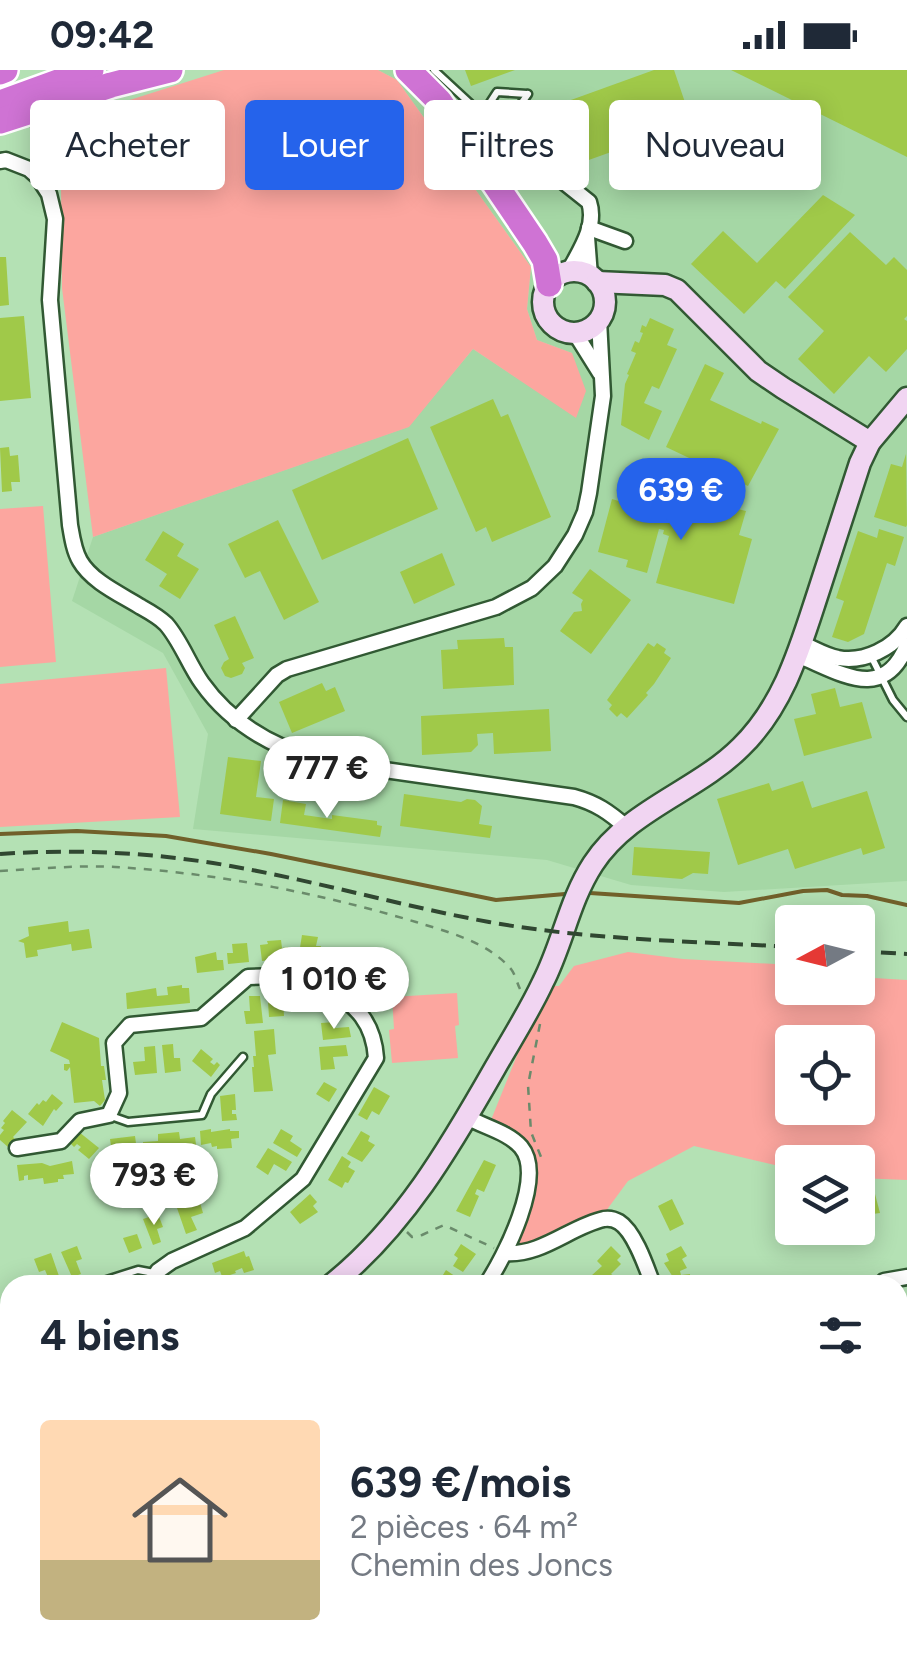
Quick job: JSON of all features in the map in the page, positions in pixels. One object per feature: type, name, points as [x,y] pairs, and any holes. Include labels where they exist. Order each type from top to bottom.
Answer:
[{"type":"highway","points":[[62,100],[170,70]]},
{"type":"highway","points":[[408,70],[451,118],[559,278]]},
{"type":"highway","points":[[0,103],[95,74]]},
{"type":"highway","points":[[0,121],[30,110]]},
{"type":"street","points":[[0,160],[30,169]]},
{"type":"street","points":[[46,190],[55,218],[50,300],[73,543],[80,563],[167,625],[204,686],[236,720],[273,743],[322,760],[574,797],[608,810],[626,827]]},
{"type":"street","points":[[574,190],[589,202],[593,214],[588,232],[543,302],[544,312],[556,328],[575,333],[592,327],[622,298],[655,284]]},
{"type":"street","points":[[588,232],[625,241]]},
{"type":"street","points":[[236,720],[287,668],[496,607],[544,578],[569,547],[584,512],[603,396],[601,315],[605,300],[594,279],[588,232]]},
{"type":"street","points":[[559,278],[584,272],[594,279],[665,285],[677,290],[758,370],[870,442]]},
{"type":"street","points":[[575,333],[600,374]]},
{"type":"street","points":[[345,1275],[398,1220],[467,1117],[544,980],[570,907],[607,845],[654,806],[717,769],[744,745],[772,710],[799,649],[860,463],[870,442],[907,398]]},
{"type":"street","points":[[799,649],[844,659],[870,654],[898,641],[907,626]]},
{"type":"street","points":[[799,649],[864,681],[880,678],[894,668],[907,645]]},
{"type":"street","points":[[18,1148],[61,1141],[80,1121],[109,1116],[119,1093],[114,1043],[130,1025],[201,1018],[248,977],[316,975],[365,1018],[375,1039],[376,1058],[303,1179],[246,1228],[172,1261],[157,1275]]},
{"type":"street","points":[[467,1117],[518,1144],[529,1162],[524,1202],[491,1275]]},
{"type":"street","points":[[501,1252],[514,1254],[548,1244],[612,1219],[631,1235],[649,1275]]},
{"type":"street","points":[[874,1266],[879,1275]]},
{"type":"lane","points":[[434,70],[466,100]]},
{"type":"lane","points":[[48,100],[95,74]]},
{"type":"lane","points":[[492,100],[497,92],[528,94],[524,100]]},
{"type":"lane","points":[[870,654],[880,678],[907,717]]},
{"type":"lane","points":[[109,1116],[128,1122],[202,1115],[211,1094],[243,1058]]},
{"type":"lane","points":[[122,1275],[138,1270],[145,1275]]},
{"type":"path","points":[[0,871],[111,867],[172,872],[364,907],[461,936],[513,970],[522,994]]},
{"type":"path","points":[[542,1166],[531,1132],[528,1085],[543,1016]]},
{"type":"path","points":[[402,1228],[412,1237],[444,1226],[501,1252]]},
{"type":"shaded area","points":[[224,70],[378,70],[397,80],[424,118],[424,190],[476,190],[531,267],[527,309],[537,340],[572,353],[586,391],[576,418],[473,349],[409,427],[93,537],[62,288],[61,190],[225,190],[225,100],[130,100]]},
{"type":"shaded area","points":[[378,70],[907,70],[907,881],[724,892],[631,885],[547,860],[193,829],[208,734],[163,653],[72,601],[93,537],[408,427],[473,349],[576,417],[572,353],[537,340],[527,309],[531,267],[476,190],[589,190],[589,100],[424,100],[424,118],[397,80]]},
{"type":"shaded area","points":[[43,506],[56,662],[0,667],[0,509]]},
{"type":"shaded area","points":[[166,668],[180,817],[0,827],[0,684]]},
{"type":"shaded area","points":[[628,952],[775,964],[775,1005],[875,1005],[875,978],[907,980],[907,1180],[875,1179],[875,1145],[775,1145],[775,1165],[694,1146],[628,1181],[603,1215],[542,1242],[513,1250],[527,1146],[520,1136],[491,1120],[550,986],[559,986],[574,966]]},
{"type":"shaded area","points":[[457,993],[458,1058],[392,1063],[392,997]]},
{"type":"building","points":[[465,70],[515,70],[471,86]]},
{"type":"building","points":[[654,70],[674,70],[684,100],[609,100],[609,153],[589,160],[589,100],[571,100]]},
{"type":"building","points":[[731,70],[907,70],[907,157],[821,114],[821,100],[792,100]]},
{"type":"building","points":[[823,195],[855,215],[785,289],[776,281],[744,314],[691,264],[723,231],[757,263]]},
{"type":"building","points":[[850,232],[886,265],[894,257],[907,270],[907,349],[886,372],[869,356],[834,394],[798,359],[824,331],[788,297]]},
{"type":"building","points":[[0,257],[6,257],[9,305],[0,306]]},
{"type":"building","points":[[24,316],[31,398],[0,401],[0,318]]},
{"type":"building","points":[[650,318],[674,329],[667,345],[677,349],[659,389],[652,386],[644,403],[662,411],[649,440],[621,425],[627,374],[636,353],[631,351],[635,341],[639,343],[642,325],[646,327]]},
{"type":"building","points":[[705,364],[724,373],[710,400],[779,429],[748,486],[666,447]]},
{"type":"building","points":[[493,399],[501,417],[508,414],[551,517],[492,542],[486,527],[476,532],[430,427]]},
{"type":"building","points":[[408,438],[438,509],[322,560],[292,490]]},
{"type":"building","points":[[9,447],[10,456],[18,455],[20,482],[11,482],[12,491],[2,492],[0,448]]},
{"type":"building","points":[[906,454],[906,527],[874,517],[891,464],[902,467]]},
{"type":"building","points":[[649,482],[670,487],[666,502],[690,508],[725,506],[746,511],[739,535],[752,539],[734,604],[656,583],[669,536],[663,534],[664,530],[659,529],[647,573],[626,567],[628,560],[598,552],[612,499],[642,508]]},
{"type":"building","points":[[278,520],[319,602],[284,620],[260,571],[245,578],[228,544]]},
{"type":"building","points":[[879,529],[904,537],[895,566],[887,563],[864,634],[848,642],[832,637],[844,601],[836,598],[858,531],[877,538]]},
{"type":"building","points":[[163,531],[184,544],[177,556],[199,569],[180,599],[159,586],[167,574],[145,560]]},
{"type":"building","points":[[442,553],[455,585],[414,604],[400,572]]},
{"type":"building","points":[[590,569],[631,600],[591,654],[560,631],[574,612],[582,611],[583,600],[572,593]]},
{"type":"building","points":[[235,616],[254,658],[242,663],[242,674],[231,678],[221,668],[229,659],[214,625]]},
{"type":"building","points":[[504,638],[505,647],[513,647],[514,685],[443,689],[441,650],[458,649],[457,640]]},
{"type":"building","points":[[648,643],[654,647],[657,643],[671,658],[648,695],[627,718],[621,713],[617,717],[607,700]]},
{"type":"building","points":[[322,683],[326,691],[335,687],[345,711],[292,733],[279,702]]},
{"type":"building","points":[[835,688],[840,707],[862,702],[872,738],[804,756],[794,719],[816,714],[811,694]]},
{"type":"building","points":[[549,709],[551,751],[494,754],[493,733],[477,734],[478,745],[471,752],[422,755],[421,716]]},
{"type":"building","points":[[228,757],[261,761],[256,797],[274,799],[271,821],[220,814]]},
{"type":"building","points":[[803,781],[812,808],[867,791],[885,848],[863,855],[861,848],[795,869],[788,849],[738,865],[717,799],[769,783],[772,791]]},
{"type":"building","points":[[404,794],[461,802],[475,800],[482,806],[479,824],[492,826],[490,838],[400,826]]},
{"type":"building","points":[[283,800],[306,804],[304,815],[377,821],[382,826],[380,837],[280,823]]},
{"type":"building","points":[[634,847],[710,852],[708,874],[693,873],[682,879],[632,875]]},
{"type":"building","points":[[68,921],[69,932],[89,929],[92,948],[72,951],[71,944],[37,950],[38,956],[26,958],[24,943],[18,941],[29,936],[28,927]]},
{"type":"building","points":[[302,935],[318,937],[319,957],[299,954]]},
{"type":"building","points":[[281,940],[282,948],[288,947],[289,958],[262,961],[260,945]]},
{"type":"building","points":[[247,943],[249,962],[228,964],[227,953],[233,953],[232,944]]},
{"type":"building","points":[[216,952],[217,960],[223,960],[224,970],[197,973],[195,957]]},
{"type":"building","points":[[354,963],[378,982],[369,1000],[338,974]]},
{"type":"building","points":[[167,987],[189,988],[190,1003],[127,1009],[126,993],[156,988],[157,996],[168,995]]},
{"type":"building","points":[[249,996],[260,996],[263,1023],[246,1024],[244,1011],[250,1011]]},
{"type":"building","points":[[283,1001],[284,1016],[269,1017],[268,1002]]},
{"type":"building","points":[[62,1022],[99,1038],[106,1080],[102,1080],[105,1100],[100,1106],[94,1101],[74,1103],[70,1067],[64,1070],[69,1060],[50,1051]]},
{"type":"building","points":[[335,1022],[335,1028],[349,1027],[351,1037],[323,1040],[321,1023]]},
{"type":"building","points":[[274,1029],[276,1054],[268,1055],[273,1091],[254,1092],[254,1031]]},
{"type":"building","points":[[173,1044],[174,1058],[180,1058],[181,1071],[165,1073],[162,1045]]},
{"type":"building","points":[[346,1045],[348,1056],[333,1057],[335,1069],[321,1070],[319,1047]]},
{"type":"building","points":[[155,1046],[157,1073],[135,1075],[133,1062],[145,1061],[144,1047]]},
{"type":"building","points":[[201,1049],[213,1059],[210,1062],[220,1065],[211,1077],[192,1061]]},
{"type":"building","points":[[324,1082],[337,1089],[329,1102],[316,1094]]},
{"type":"building","points":[[374,1087],[390,1096],[379,1115],[372,1111],[367,1120],[358,1115]]},
{"type":"building","points":[[52,1094],[63,1103],[43,1126],[28,1114]]},
{"type":"building","points":[[235,1094],[236,1110],[232,1114],[236,1114],[237,1120],[222,1121],[220,1096]]},
{"type":"building","points":[[12,1110],[27,1122],[8,1147],[0,1135],[3,1121]]},
{"type":"building","points":[[281,1129],[293,1136],[290,1141],[302,1149],[297,1157],[273,1143]]},
{"type":"building","points":[[200,1131],[239,1131],[239,1138],[231,1139],[232,1148],[201,1145]]},
{"type":"building","points":[[361,1131],[375,1145],[362,1162],[347,1154]]},
{"type":"building","points":[[79,1132],[99,1148],[89,1159],[78,1150],[81,1147],[70,1143]]},
{"type":"building","points":[[179,1132],[180,1139],[195,1137],[197,1152],[175,1154],[175,1148],[165,1149],[165,1155],[144,1157],[143,1142],[158,1141],[158,1134]]},
{"type":"building","points":[[135,1136],[137,1151],[131,1152],[131,1147],[126,1148],[127,1152],[112,1153],[110,1139]]},
{"type":"building","points":[[268,1148],[292,1162],[286,1171],[274,1164],[268,1175],[256,1167]]},
{"type":"building","points":[[342,1156],[355,1171],[342,1188],[328,1180]]},
{"type":"building","points":[[484,1160],[496,1165],[484,1192],[477,1189],[475,1194],[479,1196],[470,1217],[456,1211]]},
{"type":"building","points":[[72,1161],[74,1174],[63,1175],[64,1179],[58,1182],[44,1184],[43,1178],[28,1180],[28,1175],[19,1181],[17,1165],[50,1166]]},
{"type":"building","points":[[310,1194],[317,1202],[313,1206],[318,1212],[300,1224],[290,1212]]},
{"type":"building","points":[[199,1199],[203,1213],[191,1217],[197,1230],[186,1234],[177,1208]]},
{"type":"building","points":[[672,1199],[684,1224],[670,1231],[658,1206]]},
{"type":"building","points":[[158,1214],[163,1227],[157,1229],[161,1242],[153,1245],[143,1219]]},
{"type":"building","points":[[137,1234],[142,1248],[129,1253],[123,1238]]},
{"type":"building","points":[[461,1244],[476,1254],[463,1272],[453,1266]]},
{"type":"building","points":[[77,1246],[82,1259],[76,1261],[81,1274],[71,1275],[61,1252]]},
{"type":"building","points":[[611,1246],[621,1256],[617,1260],[621,1264],[612,1275],[592,1275],[602,1266],[597,1261]]},
{"type":"building","points":[[681,1246],[687,1256],[682,1259],[687,1268],[680,1271],[681,1275],[672,1275],[664,1263],[669,1261],[666,1254]]},
{"type":"building","points":[[244,1251],[254,1270],[244,1273],[242,1268],[221,1275],[220,1271],[215,1273],[212,1263]]},
{"type":"building","points":[[51,1253],[59,1275],[39,1272],[34,1259]]},
{"type":"waterway","points":[[0,834],[77,831],[166,836],[496,900],[565,894]]},
{"type":"waterway","points":[[590,893],[739,903],[827,890],[907,905]]},
{"type":"railway","points":[[0,854],[80,852],[186,859],[527,928],[775,946]]},
{"type":"railway","points":[[875,952],[907,954]]}]
